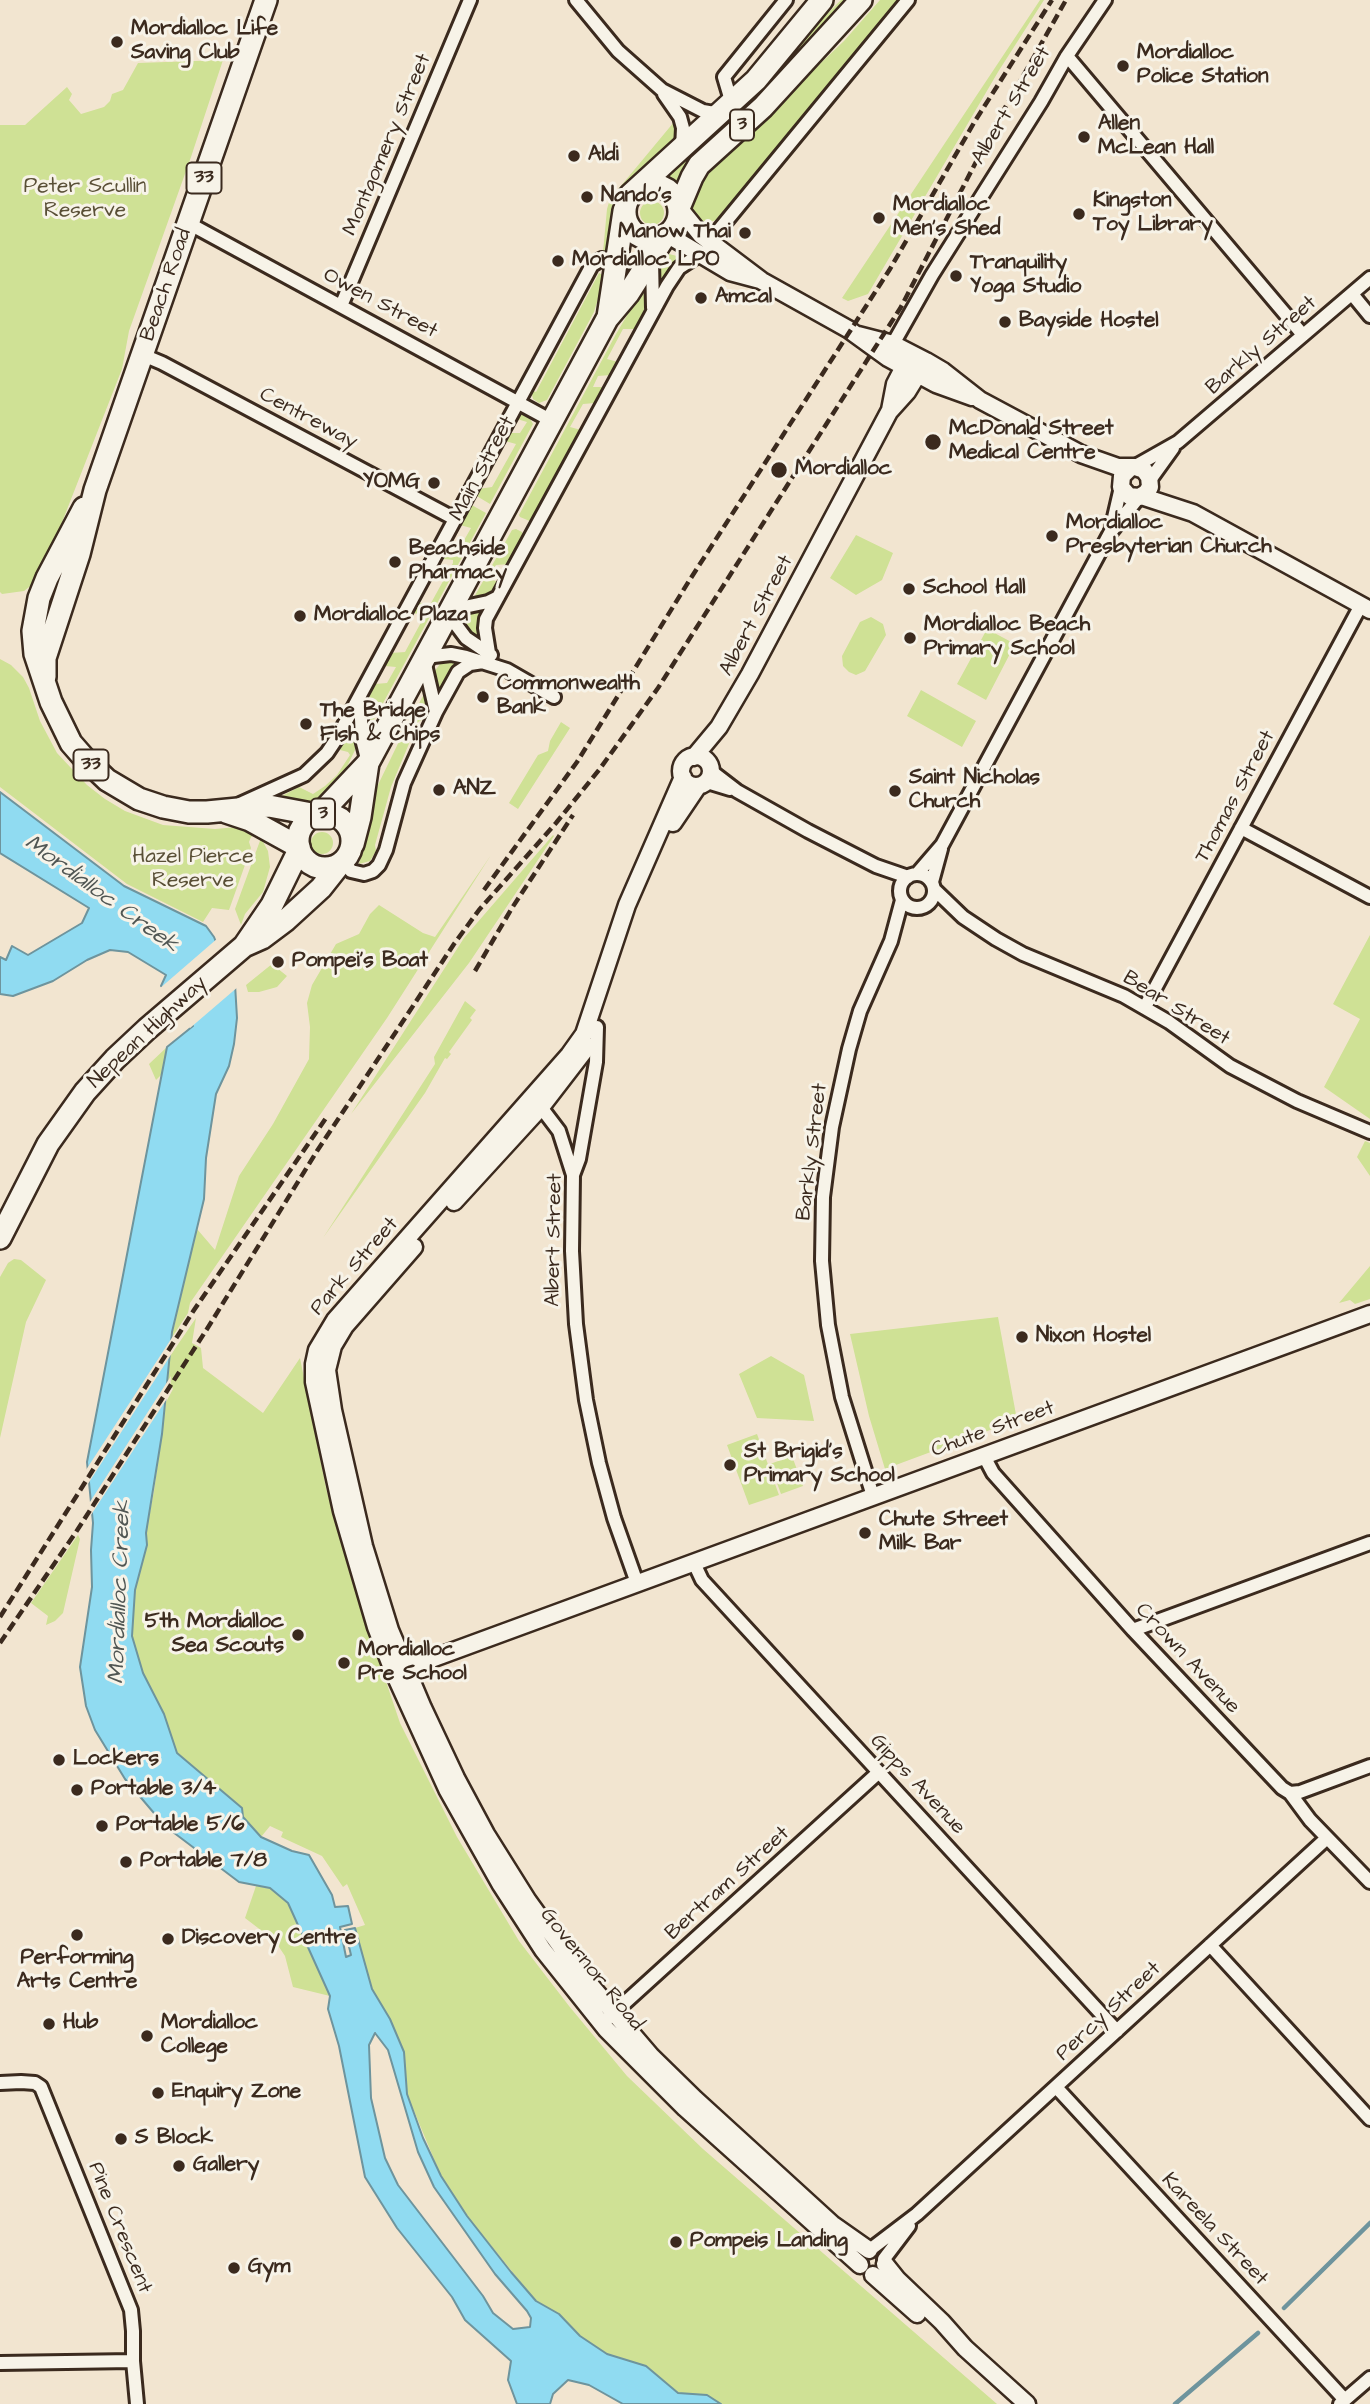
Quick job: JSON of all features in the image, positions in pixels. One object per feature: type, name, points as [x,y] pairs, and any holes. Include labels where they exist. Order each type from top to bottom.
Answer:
[{"type":"main road","name":"Beach Road","points":[[44,677],[45,658],[79,554],[95,490],[266,0]]},
{"type":"main road","name":"3","points":[[628,200],[761,75],[822,0]]},
{"type":"main road","name":"3","points":[[666,236],[676,226],[679,209],[699,165],[763,107],[862,0]]},
{"type":"main road","points":[[666,236],[647,239],[635,233],[626,222],[628,200],[644,186],[661,186],[675,196],[679,209]]},
{"type":"main road","name":"Main Street","points":[[607,319],[628,200]]},
{"type":"main road","name":"Main Street","points":[[318,815],[368,763],[607,319],[666,236]]},
{"type":"main road","name":"Beach Road","points":[[95,490],[52,566],[36,611],[33,634],[36,653],[54,711],[71,743],[107,780],[139,799],[171,809],[189,812],[226,811],[269,806],[318,815]]},
{"type":"main road","points":[[36,611],[56,626]]},
{"type":"main road","points":[[33,634],[56,626]]},
{"type":"main road","name":"Main Street","points":[[237,952],[286,920],[321,888],[346,857],[360,817],[368,763]]},
{"type":"main road","name":"Beach Road","points":[[226,811],[250,820],[299,849]]},
{"type":"main road","name":"3","points":[[237,952],[272,905],[299,849],[301,830],[306,822],[318,815],[332,815],[344,821],[351,832],[346,857],[328,869],[314,866],[304,858],[299,849]]},
{"type":"main road","name":"Nepean Highway","points":[[0,1237],[48,1144],[73,1108],[114,1059],[237,952]]},
{"type":"street","name":"Montgomery Street","points":[[341,306],[470,0]]},
{"type":"street","points":[[576,0],[618,51],[662,90],[703,111],[726,109],[724,77],[786,0]]},
{"type":"street","points":[[486,658],[485,622],[677,270],[699,255],[908,0]]},
{"type":"street","name":"Albert Street","points":[[893,344],[932,275],[1105,0]]},
{"type":"street","points":[[1067,57],[1303,335]]},
{"type":"street","points":[[662,90],[680,117],[683,128],[682,148]]},
{"type":"street","points":[[679,209],[709,242],[735,258],[762,281],[858,335],[870,346],[953,378],[980,400],[1081,454],[1118,467],[1144,470],[1150,481],[1193,513],[1366,608]]},
{"type":"street","name":"Owen Street","points":[[188,223],[552,421]]},
{"type":"street","points":[[666,236],[734,274],[762,281]]},
{"type":"street","points":[[652,258],[653,312]]},
{"type":"street","name":"Main Street","points":[[226,811],[309,771],[337,738],[592,265],[602,259],[617,262]]},
{"type":"street","name":"Barkly Street","points":[[1131,468],[1178,442],[1370,278]]},
{"type":"street","points":[[1352,294],[1370,316]]},
{"type":"street","points":[[858,335],[893,344],[915,364]]},
{"type":"street","name":"Centreway","points":[[143,355],[455,519]]},
{"type":"street","name":"Albert Street","points":[[593,1024],[649,876],[672,824],[704,772],[719,727],[750,674],[889,412],[907,392],[915,364]]},
{"type":"street","name":"Barkly Street","points":[[1150,481],[1178,442]]},
{"type":"street","points":[[1081,454],[1121,486],[1126,495],[1193,513]]},
{"type":"street","points":[[1121,486],[1122,476],[1131,468]]},
{"type":"street","points":[[1140,497],[1147,492],[1150,481]]},
{"type":"street","name":"Barkly Street","points":[[1110,533],[1121,486]]},
{"type":"street","name":"Barkly Street","points":[[873,1496],[842,1397],[828,1325],[822,1261],[823,1197],[832,1127],[849,1049],[860,1012],[891,941],[907,884],[942,845],[1110,533],[1140,497]]},
{"type":"street","points":[[499,597],[484,604],[449,612],[462,634],[486,658],[554,697]]},
{"type":"street","name":"Thomas Street","points":[[1145,1007],[1241,828],[1366,608]]},
{"type":"street","points":[[436,712],[425,659],[456,654],[486,658]]},
{"type":"street","points":[[346,857],[351,871],[364,874],[373,872],[379,865],[385,853],[404,783],[436,712],[458,672],[486,658]]},
{"type":"street","name":"Main Street","points":[[360,695],[362,738],[368,763]]},
{"type":"street","name":"Albert Street","points":[[637,1583],[606,1492],[583,1383],[573,1280],[573,1175],[579,1159],[596,1062],[593,1024],[627,905],[683,777],[683,764],[704,772]]},
{"type":"street","points":[[683,777],[689,784],[704,772],[907,884]]},
{"type":"street","points":[[1241,828],[1370,897]]},
{"type":"street","name":"Barkly Street","points":[[891,941],[923,907],[933,886],[942,845]]},
{"type":"street","name":"Bear Street","points":[[963,917],[906,905],[907,884],[922,875],[963,917],[1023,954],[1091,980],[1145,1007],[1204,1049],[1250,1077],[1297,1101],[1370,1132]]},
{"type":"street","name":"Park Street","points":[[400,1671],[376,1627],[351,1544],[319,1405],[314,1364],[321,1340],[335,1320],[584,1053],[593,1024]]},
{"type":"street","points":[[536,1102],[559,1131],[573,1175]]},
{"type":"street","name":"Chute Street","points":[[400,1671],[1370,1314]]},
{"type":"street","name":"Crown Avenue","points":[[984,1456],[993,1473],[1133,1630],[1282,1788],[1290,1793],[1300,1809],[1370,1882]]},
{"type":"street","points":[[1133,1630],[1370,1543]]},
{"type":"street","name":"Gipps Avenue","points":[[694,1563],[702,1580],[1117,2031]]},
{"type":"street","name":"Governor Road","points":[[400,1671],[447,1789],[481,1853],[543,1950],[608,2019],[685,2108],[875,2266],[897,2279],[965,2348],[1027,2404]]},
{"type":"street","points":[[1290,1793],[1300,1792],[1370,1766]]},
{"type":"street","name":"Bertram Street","points":[[608,2019],[879,1772]]},
{"type":"street","name":"Percy Street","points":[[870,2249],[917,2214],[1327,1838]]},
{"type":"street","points":[[1210,1945],[1370,2119]]},
{"type":"street","name":"Governor Road","points":[[608,2019],[832,2224],[870,2249],[881,2253],[875,2266]]},
{"type":"street","name":"Pine Crescent","points":[[0,2083],[35,2083],[45,2095],[126,2298],[132,2321],[132,2361],[138,2404]]},
{"type":"street","name":"Kareela Street","points":[[1056,2087],[1343,2402]]},
{"type":"street","name":"Percy Street","points":[[875,2266],[917,2214]]},
{"type":"street","points":[[0,2363],[132,2361]]},
{"type":"street","points":[[1343,2402],[1370,2378]]},
{"type":"green space","points":[[841,0],[849,0],[680,185],[667,175],[777,73],[818,23]]},
{"type":"green space","points":[[880,0],[899,0],[716,220],[707,223],[699,220],[694,214],[692,202],[696,189],[710,168],[844,41]]},
{"type":"green space","points":[[1040,0],[1044,0],[998,72],[868,294],[848,301],[842,298]]},
{"type":"green space","name":"Peter Scullin Reserve","points":[[223,60],[129,331],[122,369],[57,535],[33,584],[24,591],[2,594],[0,125],[25,125],[67,87],[72,94],[69,100],[81,114],[104,107],[112,94],[123,90],[138,63]]},
{"type":"green space","points":[[674,122],[675,135],[670,146],[619,194],[615,206],[611,248],[603,252],[610,199]]},
{"type":"green space","points":[[652,201],[661,204],[664,213],[661,222],[652,225],[643,222],[640,213],[643,204]]},
{"type":"green space","points":[[669,254],[681,257],[659,287],[660,262]]},
{"type":"green space","points":[[599,273],[605,276],[594,312],[547,400],[539,403],[533,399],[531,390],[536,392]]},
{"type":"green space","points":[[644,287],[647,289],[643,316],[635,329],[623,329],[607,359],[618,362],[611,375],[598,376],[593,387],[604,387],[595,403],[583,404],[570,427],[581,430],[532,522],[520,517],[616,334]]},
{"type":"green space","points":[[521,414],[529,417],[533,424],[490,504],[475,495],[478,489],[492,487],[516,444],[505,441],[510,433],[520,433],[527,422],[517,419]]},
{"type":"green space","points":[[468,503],[486,513],[375,718],[368,725],[367,708],[371,688],[375,684],[387,683],[396,667],[385,666],[391,653],[405,652],[425,615],[413,613],[417,603],[431,603],[453,563],[453,560],[443,559],[446,551],[459,549],[471,528],[460,525]]},
{"type":"green space","points":[[512,530],[522,532],[524,537],[510,564],[496,565],[488,578],[498,582],[493,592],[487,597],[473,599]]},
{"type":"green space","points":[[856,535],[893,553],[882,580],[856,595],[830,578]]},
{"type":"green space","points":[[484,609],[478,640],[466,627],[465,619],[469,613]]},
{"type":"green space","points":[[871,617],[883,624],[886,635],[865,671],[856,675],[843,666],[842,656],[860,622]]},
{"type":"green space","points":[[987,629],[1015,644],[986,700],[957,684]]},
{"type":"green space","name":"Hazel Pierce Reserve","points":[[0,659],[23,677],[40,721],[57,753],[87,785],[105,799],[125,811],[163,825],[215,829],[237,827],[251,829],[257,834],[251,837],[249,842],[251,848],[229,910],[212,908],[203,922],[127,884],[0,787]]},
{"type":"green space","points":[[448,659],[463,662],[437,693],[434,672]]},
{"type":"green space","points":[[921,690],[976,721],[962,747],[907,716]]},
{"type":"green space","points":[[426,695],[428,711],[425,718],[418,722],[391,787],[375,845],[376,851],[370,861],[359,864],[376,789],[406,727]]},
{"type":"green space","points":[[561,722],[570,728],[518,809],[509,803],[538,755],[548,751],[550,741]]},
{"type":"green space","points":[[355,723],[355,750],[338,785],[322,799],[309,805],[280,797],[299,787],[313,794],[337,775],[350,755],[340,750]]},
{"type":"green space","points":[[322,832],[330,835],[333,843],[330,851],[322,854],[314,851],[311,843],[314,835]]},
{"type":"green space","points":[[553,835],[469,963],[351,1114],[464,938]]},
{"type":"green space","points":[[261,838],[268,851],[270,867],[263,892],[245,914],[241,925],[235,909]]},
{"type":"green space","points":[[491,855],[387,1018],[190,1303],[188,1313],[171,1339],[197,1229],[215,1250],[239,1176],[273,1124],[309,1059],[310,1027],[307,1003],[312,985],[336,944],[359,934],[370,914],[379,905],[423,933],[435,937]]},
{"type":"green space","points":[[1370,935],[1370,1119],[1324,1087],[1360,1019],[1333,1004]]},
{"type":"green space","points":[[272,964],[287,976],[277,987],[248,992],[246,985]]},
{"type":"green space","points":[[465,1001],[476,1010],[470,1018],[472,1020],[449,1052],[451,1054],[445,1058],[425,1093],[323,1238],[435,1064],[434,1057]]},
{"type":"green space","points":[[167,1047],[162,1074],[156,1080],[149,1064]]},
{"type":"green space","points":[[1365,1141],[1370,1143],[1370,1176],[1357,1157]]},
{"type":"green space","points":[[14,1259],[21,1260],[46,1280],[26,1322],[0,1438],[0,1277],[8,1263]]},
{"type":"green space","points":[[1370,1266],[1370,1299],[1355,1304],[1350,1300],[1339,1303]]},
{"type":"green space","points":[[998,1317],[1017,1420],[885,1469],[869,1416],[850,1334]]},
{"type":"green space","points":[[196,1318],[192,1343],[201,1348],[203,1368],[263,1413],[300,1358],[326,1488],[352,1581],[400,1723],[457,1837],[519,1941],[627,2076],[703,2149],[997,2404],[721,2404],[707,2395],[678,2393],[646,2366],[607,2354],[580,2336],[559,2314],[536,2301],[467,2216],[441,2176],[407,2094],[404,2052],[390,2019],[372,1989],[355,1928],[365,1925],[347,1884],[343,1887],[322,1856],[281,1837],[283,1832],[270,1826],[261,1837],[243,1817],[242,1808],[177,1753],[164,1714],[143,1673],[132,1636],[135,1590],[147,1545],[146,1533],[166,1402],[173,1389],[167,1380],[170,1356]]},
{"type":"green space","points":[[771,1356],[804,1375],[814,1421],[757,1418],[739,1374]]},
{"type":"green space","points":[[757,1434],[779,1495],[749,1505],[727,1445]]},
{"type":"green space","points":[[792,1456],[803,1486],[781,1494],[770,1464]]},
{"type":"green space","points":[[78,1535],[80,1539],[63,1613],[46,1625],[48,1616],[31,1603]]},
{"type":"green space","points":[[256,1886],[270,1888],[288,1903],[330,1996],[293,1987],[285,1956],[275,1941],[245,1918]]},
{"type":"water","name":"Mordialloc Creek","points":[[0,792],[124,886],[206,926],[214,937],[232,983],[235,984],[237,1018],[234,1044],[229,1066],[216,1094],[206,1158],[204,1199],[172,1332],[162,1434],[146,1533],[147,1545],[135,1590],[132,1636],[143,1673],[164,1714],[177,1753],[242,1808],[243,1817],[261,1837],[292,1851],[309,1855],[332,1895],[335,1907],[348,1906],[352,1924],[340,1927],[346,1957],[351,1955],[345,1930],[355,1928],[372,1989],[390,2019],[404,2052],[407,2094],[423,2138],[441,2176],[467,2216],[511,2272],[536,2301],[559,2314],[580,2336],[607,2354],[646,2366],[678,2393],[707,2395],[721,2404],[623,2404],[589,2385],[568,2380],[553,2394],[550,2404],[517,2404],[508,2380],[511,2361],[465,2320],[452,2297],[397,2228],[365,2177],[339,2046],[328,2009],[330,1996],[288,1903],[270,1888],[239,1882],[165,1826],[125,1779],[95,1730],[86,1706],[80,1667],[92,1587],[93,1523],[87,1462],[167,1047],[193,1026],[161,986],[166,975],[128,952],[110,950],[87,960],[53,981],[13,996],[0,994],[0,957],[6,960],[12,946],[28,955],[82,923],[89,908],[0,853]],"holes":[[[375,2033],[388,2050],[418,2152],[434,2187],[495,2274],[527,2311],[531,2318],[530,2327],[513,2329],[493,2313],[483,2296],[398,2185],[385,2158],[371,2098],[369,2045]]]},
{"type":"pier","points":[[218,938],[239,986],[190,1028],[159,989]]},
{"type":"pier","points":[[175,1333],[174,1350],[86,1487],[84,1473]]},
{"type":"pier","points":[[171,1376],[170,1394],[89,1518],[88,1505]]},
{"type":"waterway","points":[[1284,2308],[1370,2223]]},
{"type":"waterway","points":[[1175,2404],[1258,2333]]},
{"type":"railway","points":[[484,890],[577,762],[689,581],[890,269],[975,121],[1052,0]]},
{"type":"railway","points":[[0,1643],[76,1532],[207,1329],[317,1151],[454,944],[479,910],[599,770],[658,688],[901,307],[993,129],[1066,0]]},
{"type":"railway","points":[[475,971],[512,908],[573,815]]},
{"type":"railway","points":[[0,1617],[194,1310],[326,1118]]},
{"type":"place","name":"Mordialloc Life Saving Club","points":[[117,42]]},
{"type":"place","name":"Mordialloc Police Station","points":[[1123,66]]},
{"type":"place","name":"Allen McLean Hall","points":[[1084,137]]},
{"type":"place","name":"Aldi","points":[[574,156]]},
{"type":"place","name":"Nando's","points":[[587,197]]},
{"type":"place","name":"Kingston Toy Library","points":[[1079,214]]},
{"type":"place","name":"Mordialloc Men's Shed","points":[[879,218]]},
{"type":"place","name":"Manow Thai","points":[[745,233]]},
{"type":"place","name":"Mordialloc LPO","points":[[558,261]]},
{"type":"place","name":"Tranquility Yoga Studio","points":[[956,276]]},
{"type":"place","name":"Amcal","points":[[701,298]]},
{"type":"place","name":"Bayside Hostel","points":[[1005,322]]},
{"type":"place","name":"McDonald Street Medical Centre","points":[[933,442]]},
{"type":"place","name":"Mordialloc","points":[[779,470]]},
{"type":"place","name":"YOMG","points":[[434,483]]},
{"type":"place","name":"Mordialloc Presbyterian Church","points":[[1052,536]]},
{"type":"place","name":"Beachside Pharmacy","points":[[395,562]]},
{"type":"place","name":"School Hall","points":[[909,589]]},
{"type":"place","name":"Mordialloc Plaza","points":[[300,616]]},
{"type":"place","name":"Mordialloc Beach Primary School","points":[[910,638]]},
{"type":"place","name":"Commonwealth Bank","points":[[483,697]]},
{"type":"place","name":"The Bridge Fish & Chips","points":[[306,724]]},
{"type":"place","name":"ANZ","points":[[439,790]]},
{"type":"place","name":"Saint Nicholas Church","points":[[895,791]]},
{"type":"place","name":"Pompei’s Boat","points":[[278,962]]},
{"type":"place","name":"Nixon Hostel","points":[[1022,1337]]},
{"type":"place","name":"St Brigid's Primary School","points":[[730,1465]]},
{"type":"place","name":"Chute Street Milk Bar","points":[[865,1533]]},
{"type":"place","name":"5th Mordialloc Sea Scouts","points":[[298,1635]]},
{"type":"place","name":"Mordialloc Pre School","points":[[344,1663]]},
{"type":"place","name":"Lockers","points":[[59,1760]]},
{"type":"place","name":"Portable 3/4","points":[[77,1790]]},
{"type":"place","name":"Portable 5/6","points":[[102,1826]]},
{"type":"place","name":"Portable 7/8","points":[[126,1862]]},
{"type":"place","name":"Performing Arts Centre","points":[[77,1935]]},
{"type":"place","name":"Discovery Centre","points":[[168,1939]]},
{"type":"place","name":"Hub","points":[[49,2024]]},
{"type":"place","name":"Mordialloc College","points":[[147,2036]]},
{"type":"place","name":"Enquiry Zone","points":[[158,2093]]},
{"type":"place","name":"S Block","points":[[121,2139]]},
{"type":"place","name":"Gallery","points":[[179,2166]]},
{"type":"place","name":"Pompeis Landing","points":[[676,2242]]},
{"type":"place","name":"Gym","points":[[234,2268]]}]
